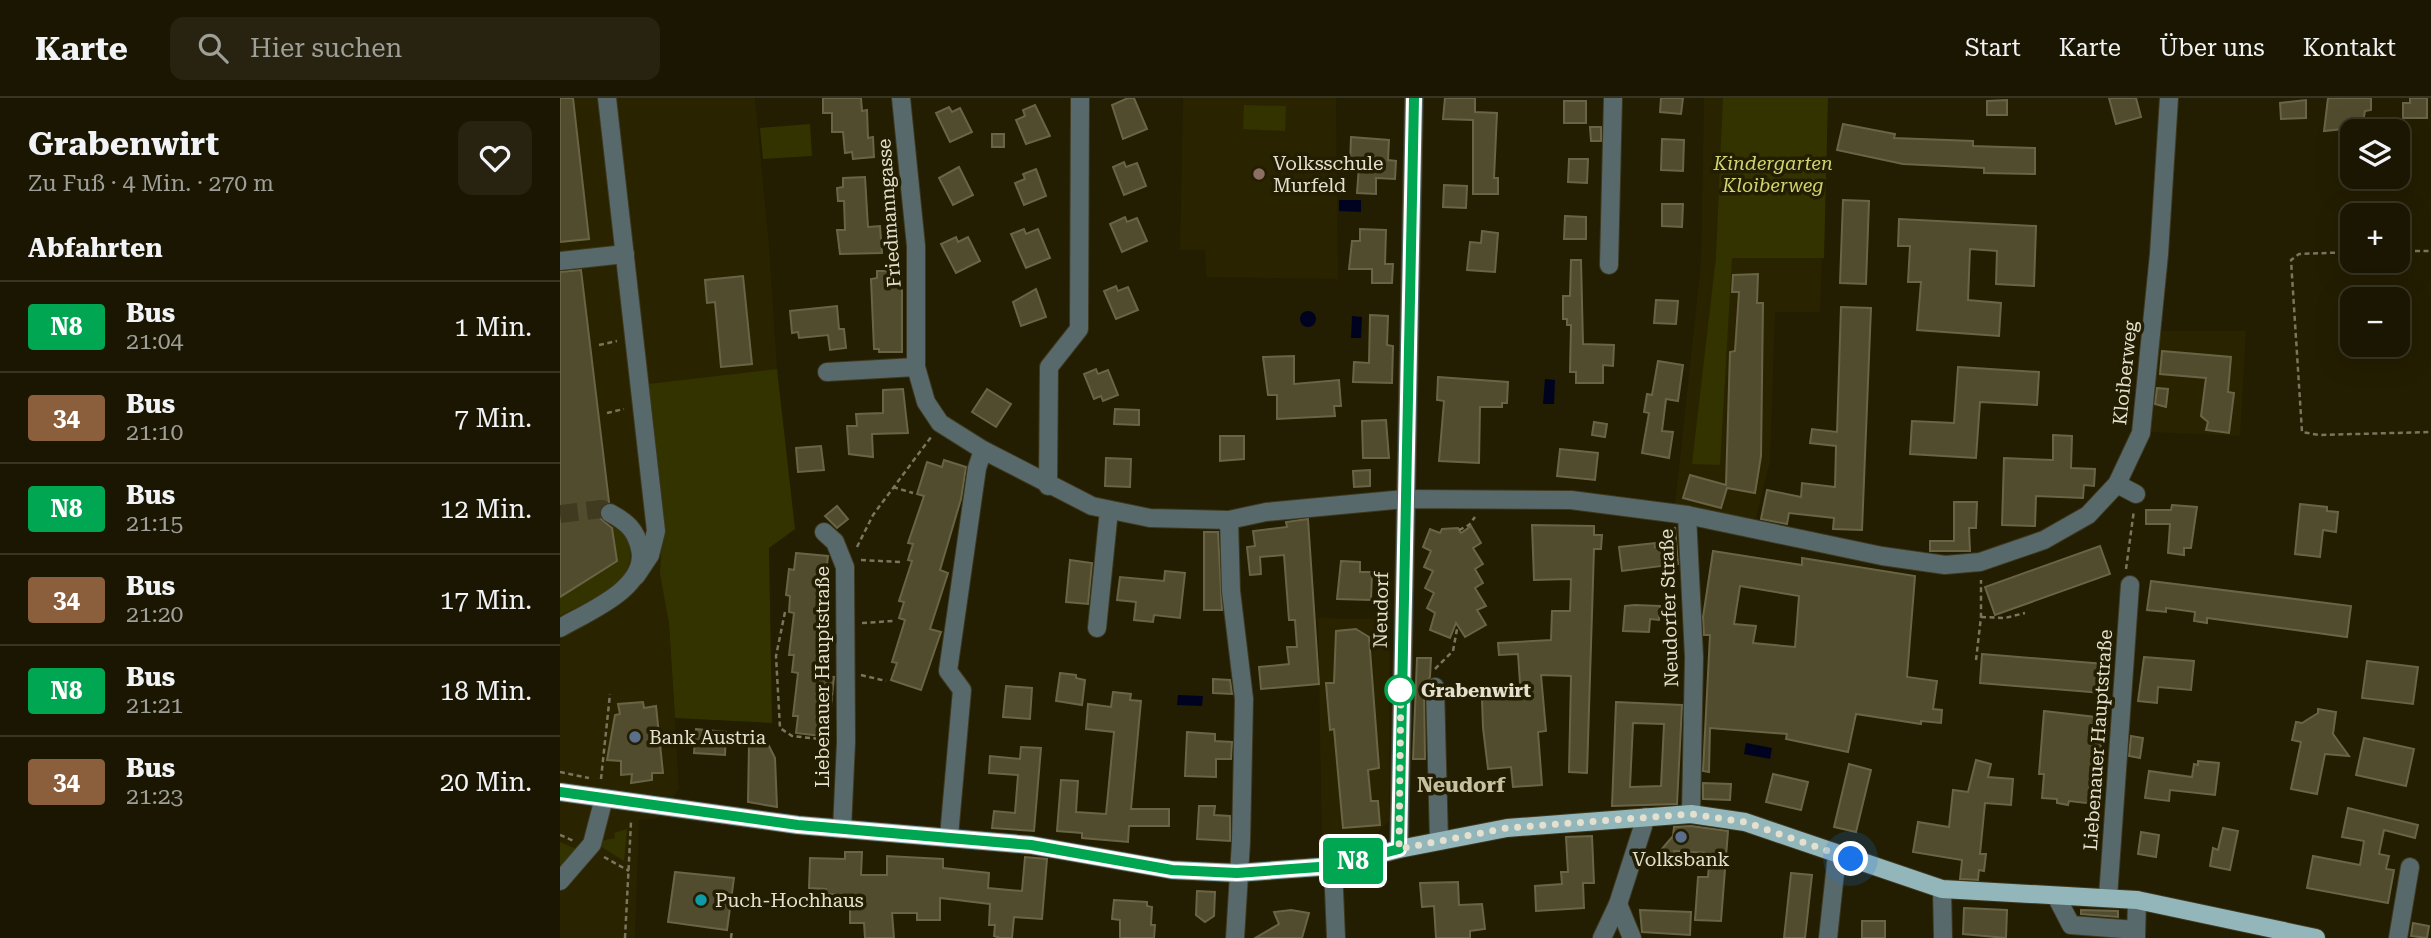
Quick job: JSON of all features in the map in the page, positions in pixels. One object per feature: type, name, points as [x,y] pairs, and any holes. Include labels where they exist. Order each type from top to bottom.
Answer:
[{"type":"main road","points":[[560,792],[842,829],[1031,845],[1172,870],[1237,873],[1333,866],[1399,849],[1507,828],[1691,814],[1745,822],[1942,889],[2137,900],[2316,938]]},
{"type":"street","points":[[560,628],[621,591],[636,576],[650,555],[656,531],[607,98]]},
{"type":"street","name":"Friedmanngasse","points":[[901,98],[916,246],[916,367],[926,402],[940,423],[1048,486]]},
{"type":"street","points":[[1080,98],[1079,328],[1049,367],[1048,486],[1092,506],[1150,518],[1229,520],[1231,591],[1244,699],[1241,842],[1235,938]]},
{"type":"street","points":[[1405,499],[1414,98]]},
{"type":"street","points":[[1609,265],[1613,98]]},
{"type":"street","name":"Kloiberweg","points":[[1687,515],[1936,565],[1980,562],[2045,540],[2088,515],[2117,484],[2141,433],[2159,254],[2169,98]]},
{"type":"street","points":[[560,261],[625,254]]},
{"type":"street","points":[[827,372],[916,367]]},
{"type":"street","points":[[949,836],[962,690],[948,671],[977,468],[983,450]]},
{"type":"street","points":[[2117,484],[2136,494]]},
{"type":"street","name":"Neudorfer Straße","points":[[1229,520],[1266,512],[1405,499],[1571,500],[1687,515],[1694,657],[1691,814]]},
{"type":"street","name":"Neudorf","points":[[1399,849],[1405,499]]},
{"type":"street","points":[[1097,628],[1108,510]]},
{"type":"street","points":[[610,513],[627,522],[637,536],[642,557],[636,576]]},
{"type":"street","name":"Liebenauer Hauptstraße","points":[[824,532],[835,542],[848,563],[844,625],[846,742],[842,829]]},
{"type":"street","name":"Liebenauer Hauptstraße","points":[[2108,897],[2128,582]]},
{"type":"street","points":[[1433,679],[1439,841]]},
{"type":"street","points":[[560,881],[594,839],[604,798]]},
{"type":"street","points":[[1602,938],[1618,904],[1646,817]]},
{"type":"street","points":[[1828,938],[1837,853]]},
{"type":"street","points":[[1333,866],[1336,938]]},
{"type":"street","points":[[2398,938],[2410,867]]},
{"type":"street","points":[[1942,889],[1943,938]]},
{"type":"street","points":[[2056,896],[2071,925],[2136,934],[2137,900]]},
{"type":"street","points":[[1618,904],[1631,938]]},
{"type":"path","points":[[2410,251],[2431,251]]},
{"type":"path","points":[[2340,252],[2299,254],[2291,260],[2299,424],[2302,432],[2319,435],[2431,432]]},
{"type":"path","points":[[599,345],[617,341],[616,329]]},
{"type":"path","points":[[607,413],[624,409]]},
{"type":"path","points":[[901,562],[848,563],[873,515],[940,423]]},
{"type":"path","points":[[893,487],[913,493]]},
{"type":"path","points":[[2128,582],[2136,494]]},
{"type":"path","points":[[1459,530],[1474,519],[1478,507]]},
{"type":"path","points":[[1976,660],[1981,617],[1980,562]]},
{"type":"path","points":[[785,612],[775,656],[780,728],[792,736],[846,742]]},
{"type":"path","points":[[1981,617],[2005,618],[2025,613]]},
{"type":"path","points":[[844,625],[893,621]]},
{"type":"path","points":[[1433,679],[1439,668],[1448,660],[1456,643],[1457,629]]},
{"type":"path","points":[[844,670],[886,681]]},
{"type":"path","points":[[601,779],[610,694]]},
{"type":"path","points":[[625,938],[631,822]]},
{"type":"path","points":[[731,938],[732,930]]},
{"type":"shaded area","points":[[560,98],[755,98],[769,246],[777,369],[648,384],[662,532],[660,574],[669,624],[679,789],[658,818],[639,820],[635,938],[560,938]]},
{"type":"shaded area","name":"Volksschule Murfeld","points":[[1183,98],[1336,98],[1338,279],[1206,277],[1205,250],[1180,250]]},
{"type":"shaded area","name":"Kindergarten Kloiberweg","points":[[1704,98],[1828,98],[1820,312],[1775,312],[1770,461],[1755,522],[1675,504],[1701,263]]},
{"type":"shaded area","points":[[2160,331],[2246,331],[2240,436],[2150,432]]},
{"type":"shaded area","points":[[1318,618],[1390,619],[1389,821],[1366,845],[1338,856],[1322,847]]},
{"type":"green space","name":"Kindergarten Kloiberweg","points":[[1723,98],[1828,98],[1824,258],[1732,258],[1720,465],[1692,464],[1716,257]]},
{"type":"green space","points":[[1244,105],[1286,106],[1285,131],[1243,129]]},
{"type":"green space","points":[[810,124],[812,156],[763,159],[760,128]]},
{"type":"green space","points":[[777,369],[795,529],[769,548],[772,723],[675,718],[669,624],[660,574],[662,532],[647,384]]},
{"type":"green space","points":[[612,524],[628,542],[629,563],[625,574],[607,591],[560,616],[560,597],[617,561]]},
{"type":"green space","points":[[627,829],[624,861],[600,846],[601,841],[615,838],[614,833]]},
{"type":"green space","points":[[560,842],[581,851],[560,874]]},
{"type":"water","points":[[1339,200],[1361,200],[1361,212],[1339,211]]},
{"type":"water","points":[[1305,311],[1311,311],[1316,319],[1314,325],[1305,327],[1300,322],[1300,316]]},
{"type":"water","points":[[1352,316],[1362,317],[1361,338],[1351,338]]},
{"type":"water","points":[[1545,379],[1555,380],[1554,404],[1543,404]]},
{"type":"water","points":[[1178,695],[1203,696],[1202,706],[1177,705]]},
{"type":"water","points":[[1746,743],[1772,748],[1770,759],[1744,754]]},
{"type":"building","points":[[560,98],[573,98],[589,239],[560,242]]},
{"type":"building","points":[[823,98],[861,98],[862,111],[867,110],[868,138],[873,137],[874,157],[853,159],[852,152],[845,153],[843,132],[832,132],[832,113],[823,113]]},
{"type":"building","points":[[1134,98],[1147,129],[1123,139],[1112,105]]},
{"type":"building","points":[[1445,98],[1475,98],[1475,112],[1497,113],[1494,178],[1498,178],[1498,194],[1473,194],[1473,120],[1443,119]]},
{"type":"building","points":[[1661,98],[1683,98],[1681,114],[1660,112]]},
{"type":"building","points":[[2109,98],[2136,98],[2141,117],[2116,124]]},
{"type":"building","points":[[2328,98],[2371,98],[2371,110],[2365,111],[2364,119],[2340,119],[2340,129],[2324,131]]},
{"type":"building","points":[[2410,98],[2427,98],[2427,118],[2403,118],[2403,103],[2410,103]]},
{"type":"building","points":[[2007,100],[2007,115],[1987,115],[1987,101]]},
{"type":"building","points":[[2306,100],[2306,118],[2281,119],[2280,103]]},
{"type":"building","points":[[1564,101],[1586,101],[1586,123],[1564,123]]},
{"type":"building","points":[[1035,105],[1050,136],[1026,144],[1016,120],[1025,116],[1023,110]]},
{"type":"building","points":[[949,107],[952,112],[960,108],[972,132],[950,142],[936,113]]},
{"type":"building","points":[[1843,124],[1895,134],[1894,138],[1973,141],[1973,146],[2035,148],[2035,174],[1984,173],[1984,168],[1903,164],[1837,150]]},
{"type":"building","points":[[1590,127],[1601,127],[1601,141],[1591,141]]},
{"type":"building","points":[[992,134],[1004,134],[1004,147],[992,147]]},
{"type":"building","points":[[1351,137],[1389,140],[1388,160],[1396,161],[1395,179],[1376,178],[1376,194],[1357,193],[1359,166],[1350,165]]},
{"type":"building","points":[[1662,139],[1684,140],[1683,171],[1661,170]]},
{"type":"building","points":[[1569,159],[1588,159],[1587,183],[1568,182]]},
{"type":"building","points":[[1124,162],[1126,167],[1137,163],[1146,186],[1124,195],[1113,167]]},
{"type":"building","points":[[959,167],[973,195],[953,205],[939,178]]},
{"type":"building","points":[[1036,169],[1046,196],[1024,205],[1015,183],[1025,179],[1023,174]]},
{"type":"building","points":[[865,177],[868,227],[880,226],[882,253],[840,254],[837,230],[845,230],[844,201],[838,201],[837,188],[843,187],[843,178]]},
{"type":"building","points":[[1444,185],[1467,186],[1466,208],[1443,207]]},
{"type":"building","points":[[1843,200],[1869,201],[1866,284],[1840,283]]},
{"type":"building","points":[[1662,204],[1683,204],[1682,227],[1662,226]]},
{"type":"building","points":[[1565,216],[1586,217],[1586,239],[1564,239]]},
{"type":"building","points":[[1125,217],[1127,222],[1137,218],[1147,241],[1122,252],[1110,224]]},
{"type":"building","points":[[1899,219],[2036,226],[2034,286],[1996,284],[1997,251],[1970,249],[1968,300],[2001,303],[1999,336],[1917,330],[1921,282],[1908,282],[1910,246],[1898,246]]},
{"type":"building","points":[[1024,229],[1026,234],[1038,229],[1050,258],[1026,268],[1011,234]]},
{"type":"building","points":[[1360,229],[1386,230],[1385,264],[1393,264],[1392,283],[1372,283],[1372,269],[1349,269],[1352,241],[1360,241]]},
{"type":"building","points":[[1482,231],[1498,233],[1495,272],[1467,270],[1470,242],[1481,243]]},
{"type":"building","points":[[956,237],[958,242],[968,237],[980,261],[956,273],[941,244]]},
{"type":"building","points":[[1571,260],[1581,260],[1583,344],[1614,345],[1613,366],[1603,365],[1603,383],[1576,383],[1576,372],[1570,372],[1571,325],[1567,325],[1567,319],[1563,319],[1563,296],[1570,296]]},
{"type":"building","points":[[581,270],[609,502],[600,507],[599,514],[612,528],[617,561],[560,597],[560,272]]},
{"type":"building","points":[[877,271],[894,271],[895,278],[902,278],[902,352],[879,352],[879,349],[874,349],[871,279],[877,278]]},
{"type":"building","points":[[1758,274],[1757,303],[1763,303],[1761,456],[1755,493],[1727,488],[1721,508],[1683,498],[1690,475],[1726,485],[1730,352],[1735,351],[1739,292],[1732,292],[1733,275]]},
{"type":"building","points":[[743,276],[752,364],[721,367],[715,302],[707,303],[705,280]]},
{"type":"building","points":[[1116,286],[1118,291],[1128,287],[1138,310],[1116,319],[1104,291]]},
{"type":"building","points":[[1036,289],[1046,317],[1021,326],[1013,302]]},
{"type":"building","points":[[1656,300],[1678,301],[1676,324],[1654,323]]},
{"type":"building","points":[[837,306],[839,329],[844,329],[846,348],[830,350],[828,335],[799,338],[798,332],[792,333],[790,311]]},
{"type":"building","points":[[1841,307],[1871,308],[1862,530],[1833,529],[1834,518],[1789,513],[1787,524],[1761,519],[1767,490],[1801,497],[1802,483],[1835,487],[1836,446],[1810,443],[1812,429],[1837,432]]},
{"type":"building","points":[[1370,315],[1388,316],[1387,345],[1393,346],[1392,383],[1353,382],[1354,362],[1369,363]]},
{"type":"building","points":[[2162,351],[2231,357],[2228,392],[2234,393],[2229,433],[2206,430],[2208,422],[2201,416],[2206,378],[2160,374]]},
{"type":"building","points":[[1294,356],[1294,384],[1339,380],[1341,406],[1334,406],[1335,416],[1277,419],[1277,395],[1268,395],[1263,357]]},
{"type":"building","points":[[1658,361],[1683,365],[1678,401],[1666,399],[1662,431],[1673,432],[1669,458],[1642,453],[1649,413],[1644,412],[1647,394],[1652,395]]},
{"type":"building","points":[[1958,367],[2039,372],[2037,405],[1980,402],[1976,458],[1910,454],[1912,421],[1954,423]]},
{"type":"building","points":[[1096,369],[1098,374],[1108,370],[1118,395],[1103,401],[1101,396],[1094,399],[1084,374]]},
{"type":"building","points":[[1438,377],[1508,382],[1507,403],[1502,403],[1502,407],[1480,407],[1479,463],[1439,461],[1444,401],[1437,400]]},
{"type":"building","points":[[2157,388],[2168,389],[2166,407],[2155,404]]},
{"type":"building","points":[[903,389],[908,433],[872,434],[873,457],[849,454],[847,426],[857,426],[856,414],[883,413],[883,390]]},
{"type":"building","points":[[987,389],[1011,404],[996,427],[972,412]]},
{"type":"building","points":[[1115,409],[1139,410],[1139,425],[1114,424]]},
{"type":"building","points":[[1386,420],[1389,458],[1363,458],[1362,421]]},
{"type":"building","points":[[1594,422],[1607,424],[1605,437],[1592,435]]},
{"type":"building","points":[[2053,435],[2072,436],[2071,468],[2095,469],[2094,486],[2084,485],[2083,498],[2036,496],[2035,526],[2002,525],[2004,458],[2053,460]]},
{"type":"building","points":[[1220,436],[1244,436],[1244,459],[1220,461]]},
{"type":"building","points":[[821,446],[824,470],[798,472],[796,448]]},
{"type":"building","points":[[1560,449],[1598,453],[1595,480],[1557,476]]},
{"type":"building","points":[[1106,458],[1131,459],[1130,487],[1105,486]]},
{"type":"building","points":[[944,460],[966,467],[961,499],[940,570],[948,573],[930,629],[941,632],[921,690],[891,680],[897,663],[892,662],[905,620],[899,618],[904,602],[899,601],[912,561],[908,560],[913,544],[908,543],[924,496],[917,494],[927,462],[942,467]]},
{"type":"building","points":[[1370,470],[1370,486],[1354,487],[1353,471]]},
{"type":"building","points":[[1954,502],[1977,502],[1976,528],[1969,528],[1970,551],[1930,551],[1930,541],[1954,541]]},
{"type":"building","points":[[2300,504],[2327,507],[2327,511],[2338,512],[2336,532],[2323,530],[2320,557],[2295,554]]},
{"type":"building","points":[[2172,505],[2197,507],[2191,548],[2184,548],[2184,555],[2168,553],[2170,524],[2146,524],[2146,510],[2171,510]]},
{"type":"building","points":[[837,506],[848,519],[837,528],[825,516]]},
{"type":"building","points":[[1308,519],[1319,684],[1261,689],[1259,667],[1289,664],[1287,647],[1297,647],[1295,620],[1289,620],[1284,555],[1260,557],[1261,574],[1250,575],[1247,547],[1255,546],[1253,531],[1287,527],[1286,522]]},
{"type":"building","points":[[1532,525],[1594,526],[1594,535],[1602,535],[1601,549],[1594,549],[1587,773],[1569,772],[1571,676],[1541,675],[1546,731],[1538,732],[1542,785],[1513,787],[1511,767],[1488,769],[1483,728],[1482,700],[1521,698],[1518,654],[1499,655],[1498,643],[1551,640],[1552,611],[1570,611],[1571,579],[1534,580]]},
{"type":"building","points":[[1471,526],[1481,543],[1473,548],[1483,564],[1475,569],[1483,583],[1475,588],[1486,606],[1477,610],[1486,625],[1465,637],[1456,623],[1450,638],[1430,630],[1435,613],[1427,608],[1434,593],[1425,588],[1433,571],[1424,567],[1431,551],[1423,547],[1430,529],[1440,533],[1442,529],[1458,528],[1461,533]]},
{"type":"building","points":[[1675,527],[1678,564],[1622,571],[1619,547],[1655,543],[1655,547],[1668,550]]},
{"type":"building","points":[[1204,532],[1218,532],[1222,610],[1204,610]]},
{"type":"building","points":[[2100,546],[2110,574],[1995,615],[1985,587]]},
{"type":"building","points":[[1713,551],[1802,565],[1802,558],[1915,576],[1907,677],[1937,681],[1933,709],[1942,710],[1941,723],[1921,721],[1921,724],[1856,714],[1848,752],[1786,739],[1787,734],[1710,728],[1709,772],[1703,771],[1710,635],[1704,635],[1703,617]],"holes":[[[1740,586],[1799,596],[1795,647],[1753,643],[1756,626],[1734,624]]]},
{"type":"building","points":[[796,553],[828,556],[821,616],[831,617],[824,676],[834,677],[828,737],[796,733],[798,716],[793,716],[798,673],[792,672],[794,655],[789,655],[794,613],[789,612],[790,596],[786,595],[789,569],[794,570]]},
{"type":"building","points":[[1070,560],[1092,563],[1088,604],[1066,602]]},
{"type":"building","points":[[1341,561],[1360,562],[1360,572],[1372,572],[1371,600],[1337,599]]},
{"type":"building","points":[[1165,571],[1185,573],[1180,618],[1154,615],[1153,622],[1134,620],[1136,602],[1117,600],[1120,577],[1164,581]]},
{"type":"building","points":[[2151,581],[2351,606],[2347,637],[2207,618],[2207,623],[2194,621],[2195,612],[2166,608],[2166,612],[2147,610]]},
{"type":"building","points":[[1625,606],[1660,606],[1659,620],[1650,619],[1649,632],[1623,631]]},
{"type":"building","points":[[1356,629],[1369,637],[1379,768],[1368,770],[1371,801],[1378,801],[1380,825],[1343,828],[1334,729],[1330,730],[1326,683],[1334,683],[1336,631]]},
{"type":"building","points":[[1982,654],[2105,664],[2102,693],[1980,683]]},
{"type":"building","points":[[2144,657],[2194,661],[2191,690],[2158,687],[2157,703],[2138,701]]},
{"type":"building","points":[[1417,658],[1431,658],[1430,677],[1424,687],[1425,759],[1413,759]]},
{"type":"building","points":[[2367,661],[2418,667],[2413,704],[2362,698]]},
{"type":"building","points":[[1060,673],[1076,675],[1076,678],[1085,680],[1082,705],[1056,701]]},
{"type":"building","points":[[1213,679],[1230,680],[1232,694],[1213,693]]},
{"type":"building","points":[[1006,686],[1032,688],[1030,719],[1003,717]]},
{"type":"building","points":[[1113,692],[1131,694],[1130,700],[1141,701],[1131,809],[1169,809],[1169,826],[1129,826],[1128,842],[1082,838],[1082,833],[1057,831],[1061,780],[1078,781],[1076,812],[1106,814],[1114,732],[1086,729],[1088,704],[1111,707]]},
{"type":"building","name":"Bank Austria","points":[[643,702],[644,708],[656,706],[663,773],[652,773],[652,780],[631,783],[632,774],[621,775],[621,761],[607,760],[615,715],[620,714],[618,704]]},
{"type":"building","points":[[1616,702],[1682,705],[1677,804],[1612,806]],"holes":[[[1633,723],[1664,724],[1661,786],[1630,787]]]},
{"type":"building","points":[[2318,709],[2336,712],[2333,734],[2349,756],[2325,754],[2317,794],[2291,789],[2301,742],[2292,740],[2296,722],[2302,723],[2318,713]]},
{"type":"building","points":[[2044,711],[2104,718],[2095,804],[2069,801],[2068,805],[2057,803],[2057,799],[2042,798],[2044,774],[2039,774]]},
{"type":"building","points":[[696,729],[726,732],[725,755],[694,753]]},
{"type":"building","points":[[1187,732],[1215,734],[1215,741],[1232,742],[1231,759],[1216,759],[1216,777],[1185,776]]},
{"type":"building","points":[[2131,736],[2143,738],[2140,758],[2129,756]]},
{"type":"building","points":[[2364,738],[2414,749],[2406,786],[2356,775]]},
{"type":"building","points":[[767,742],[775,758],[777,807],[748,802],[749,743]]},
{"type":"building","points":[[1021,747],[1041,748],[1034,831],[992,828],[994,811],[1015,813],[1018,775],[989,773],[990,756],[1020,759]]},
{"type":"building","points":[[1976,760],[1991,764],[1988,777],[2013,779],[2011,805],[1985,803],[1980,854],[1986,854],[1984,871],[1979,870],[1978,880],[1960,879],[1962,860],[1913,852],[1918,822],[1949,827],[1953,790],[1968,792]]},
{"type":"building","points":[[2198,761],[2219,763],[2215,795],[2170,790],[2169,801],[2145,798],[2149,771],[2192,777],[2194,764],[2198,765]]},
{"type":"building","points":[[1849,764],[1871,770],[1856,832],[1834,827]]},
{"type":"building","points":[[1773,774],[1808,782],[1801,810],[1766,802]]},
{"type":"building","points":[[1703,783],[1731,784],[1730,800],[1703,799]]},
{"type":"building","points":[[1199,806],[1215,806],[1214,815],[1230,816],[1230,841],[1197,839]]},
{"type":"building","points":[[2348,808],[2418,825],[2415,838],[2384,830],[2379,854],[2389,856],[2386,869],[2394,870],[2388,903],[2307,888],[2313,856],[2360,865],[2364,841],[2342,837]]},
{"type":"building","points":[[1691,826],[1728,831],[1721,921],[1695,920],[1698,877],[1708,877],[1710,853],[1674,851],[1673,859],[1655,857],[1673,836],[1674,827]]},
{"type":"building","points":[[2223,828],[2238,831],[2230,870],[2210,866],[2213,848],[2218,850]]},
{"type":"building","points":[[2141,832],[2159,835],[2156,857],[2138,854]]},
{"type":"building","points":[[1592,836],[1594,883],[1583,883],[1584,908],[1536,911],[1535,886],[1562,884],[1561,872],[1568,872],[1566,837]]},
{"type":"building","points":[[845,852],[862,852],[861,875],[887,875],[887,856],[943,859],[943,868],[989,873],[988,888],[1022,891],[1025,857],[1047,859],[1042,919],[1014,917],[1012,938],[1000,938],[994,936],[995,925],[989,925],[990,904],[940,898],[940,920],[917,920],[917,913],[892,913],[894,938],[865,938],[864,923],[850,923],[850,895],[826,894],[826,889],[809,888],[810,858],[845,859]]},
{"type":"building","name":"Puch-Hochhaus","points":[[675,872],[734,878],[727,930],[668,922]]},
{"type":"building","points":[[1791,873],[1812,875],[1805,938],[1784,938]]},
{"type":"building","points":[[1458,882],[1459,905],[1482,904],[1485,929],[1470,931],[1470,938],[1436,938],[1434,906],[1422,907],[1420,883]]},
{"type":"building","points":[[1197,891],[1215,892],[1214,916],[1205,922],[1196,915]]},
{"type":"building","points":[[1114,900],[1147,902],[1147,906],[1152,907],[1151,925],[1155,925],[1154,938],[1120,938],[1120,920],[1112,919]]},
{"type":"building","points":[[1964,908],[2007,910],[2006,938],[1963,934]]},
{"type":"building","points":[[1291,910],[1309,913],[1302,938],[1255,938],[1279,924],[1274,912]]},
{"type":"building","points":[[1640,910],[1691,912],[1690,935],[1642,932]]},
{"type":"building","points":[[2081,910],[2118,911],[2118,917],[2081,914]]},
{"type":"building","points":[[1862,921],[1885,921],[1885,938],[1862,938]]},
{"type":"building","points":[[2413,923],[2429,926],[2427,938],[2411,936]]},
{"type":"tunnel","points":[[560,514],[602,509],[610,513]]},
{"type":"bus line","name":"N8","points":[[560,792],[798,825],[1031,845],[1172,870],[1237,873],[1333,866],[1399,849],[1414,98]]},
{"type":"place","name":"Volksschule Murfeld","points":[[1259,174]]},
{"type":"place","name":"Grabenwirt","points":[[1400,690]]},
{"type":"place","name":"Bank Austria","points":[[635,737]]},
{"type":"place","name":"Volksbank","points":[[1681,837]]},
{"type":"place","name":"Puch-Hochhaus","points":[[701,900]]},
{"type":"district","name":"Neudorf","points":[[1461,785]]},
{"type":"route","points":[[1400,690],[1401,685],[1399,849],[1507,828],[1691,814],[1745,822],[1851,859]]}]
